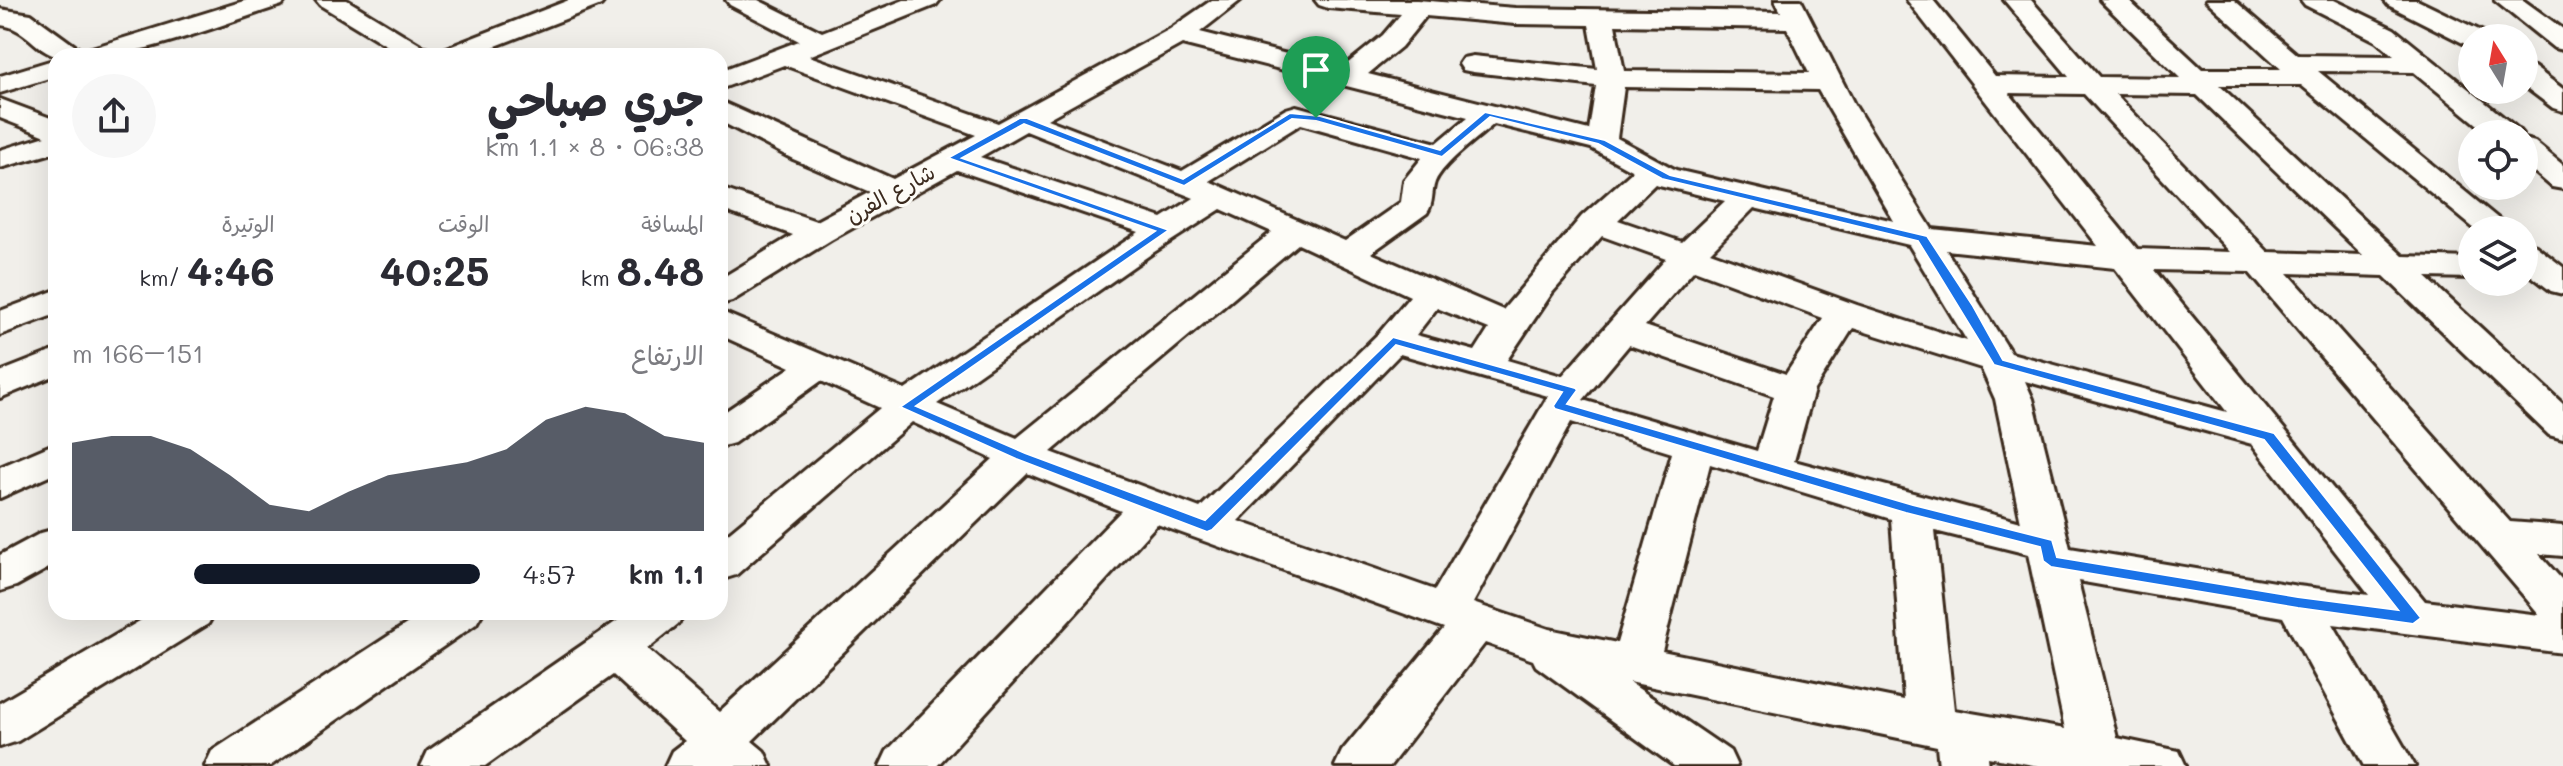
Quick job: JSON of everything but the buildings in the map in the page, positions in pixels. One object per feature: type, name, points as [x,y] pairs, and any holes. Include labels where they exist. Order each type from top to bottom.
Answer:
[{"type":"street","points":[[118,48],[273,0]]},
{"type":"street","points":[[329,0],[410,48]]},
{"type":"street","points":[[467,48],[592,0]]},
{"type":"street","points":[[728,78],[927,0]]},
{"type":"street","name":"شارع الفرن","points":[[728,289],[819,233],[1179,35],[1228,0]]},
{"type":"street","points":[[1328,0],[1479,14],[1600,17],[1660,11],[1792,10],[1827,82],[1967,306],[2014,399],[2097,760]]},
{"type":"street","points":[[1920,0],[2413,618]]},
{"type":"street","points":[[2017,0],[2092,86],[2258,262],[2563,611]]},
{"type":"street","points":[[2113,0],[2563,426]]},
{"type":"street","points":[[2219,0],[2479,216]]},
{"type":"street","points":[[2314,0],[2385,35],[2490,120]]},
{"type":"street","points":[[2397,0],[2458,30]]},
{"type":"street","points":[[2507,0],[2563,42]]},
{"type":"street","points":[[743,1],[821,42]]},
{"type":"street","points":[[1348,77],[1392,41],[1418,10]]},
{"type":"street","points":[[1660,11],[1699,49],[1720,80]]},
{"type":"street","points":[[1443,102],[1473,64],[1480,43],[1479,14]]},
{"type":"street","points":[[0,17],[22,19],[61,48]]},
{"type":"street","points":[[1600,17],[1609,50],[1611,79],[1602,142]]},
{"type":"street","points":[[1179,35],[1602,142],[1666,177],[1923,238],[2128,259],[2458,267]]},
{"type":"street","points":[[784,56],[1184,183],[1295,230],[1430,294],[1508,324]]},
{"type":"street","points":[[2538,57],[2563,60]]},
{"type":"street","points":[[1473,64],[1611,79],[1827,82]]},
{"type":"street","points":[[1988,84],[2092,86],[2198,82],[2300,70],[2420,64]]},
{"type":"street","points":[[0,85],[48,70]]},
{"type":"street","points":[[2538,83],[2563,102]]},
{"type":"street","points":[[0,108],[48,127]]},
{"type":"street","points":[[728,114],[804,153],[894,191]]},
{"type":"street","points":[[1346,256],[1416,206],[1420,180],[1442,154],[1488,114]]},
{"type":"street","points":[[1184,183],[1296,115],[1442,154]]},
{"type":"street","points":[[0,159],[48,145]]},
{"type":"street","points":[[953,158],[1164,230]]},
{"type":"street","points":[[2538,159],[2563,180]]},
{"type":"street","points":[[1485,365],[1508,324],[1594,223],[1652,170]]},
{"type":"street","points":[[728,557],[906,407],[1164,230],[1218,197]]},
{"type":"street","points":[[1360,766],[1461,616],[1565,398],[1689,254],[1746,198]]},
{"type":"street","points":[[728,201],[819,233]]},
{"type":"street","points":[[1594,223],[1689,254],[1844,313],[1998,363],[2269,436]]},
{"type":"street","points":[[615,649],[718,758],[1021,456],[1295,230]]},
{"type":"street","points":[[1207,527],[1393,340],[1430,294]]},
{"type":"street","points":[[0,324],[48,304]]},
{"type":"street","points":[[1772,468],[1795,390],[1844,313]]},
{"type":"street","points":[[728,326],[1021,456],[1207,527],[1545,646],[1635,663],[1952,740],[2161,766]]},
{"type":"street","points":[[1625,331],[1795,390]]},
{"type":"street","points":[[1393,340],[1485,365],[1565,398],[1695,444],[2049,552],[2298,603],[2563,635]]},
{"type":"street","points":[[0,386],[48,365]]},
{"type":"street","points":[[728,428],[818,366]]},
{"type":"street","points":[[1635,663],[1695,444]]},
{"type":"street","points":[[0,484],[48,460]]},
{"type":"street","points":[[905,766],[1150,506]]},
{"type":"street","points":[[1912,510],[1952,740]]},
{"type":"street","points":[[2498,536],[2563,541]]},
{"type":"street","points":[[0,575],[48,548]]},
{"type":"street","points":[[2298,603],[2390,766]]},
{"type":"street","points":[[0,727],[179,620]]},
{"type":"street","points":[[230,766],[448,620]]},
{"type":"street","points":[[446,766],[652,620]]},
{"type":"street","points":[[1545,646],[1712,766]]},
{"type":"route","points":[[1488,114],[1602,142],[1666,177],[1923,238],[1967,306],[1998,363],[2269,436],[2413,618],[2298,603],[2051,561],[2047,544],[1912,510],[1559,406],[1570,390],[1393,340],[1207,527],[1021,456],[906,407],[1164,230],[953,158],[1023,120],[1184,183],[1290,116],[1316,118],[1442,154],[1488,114]]}]
